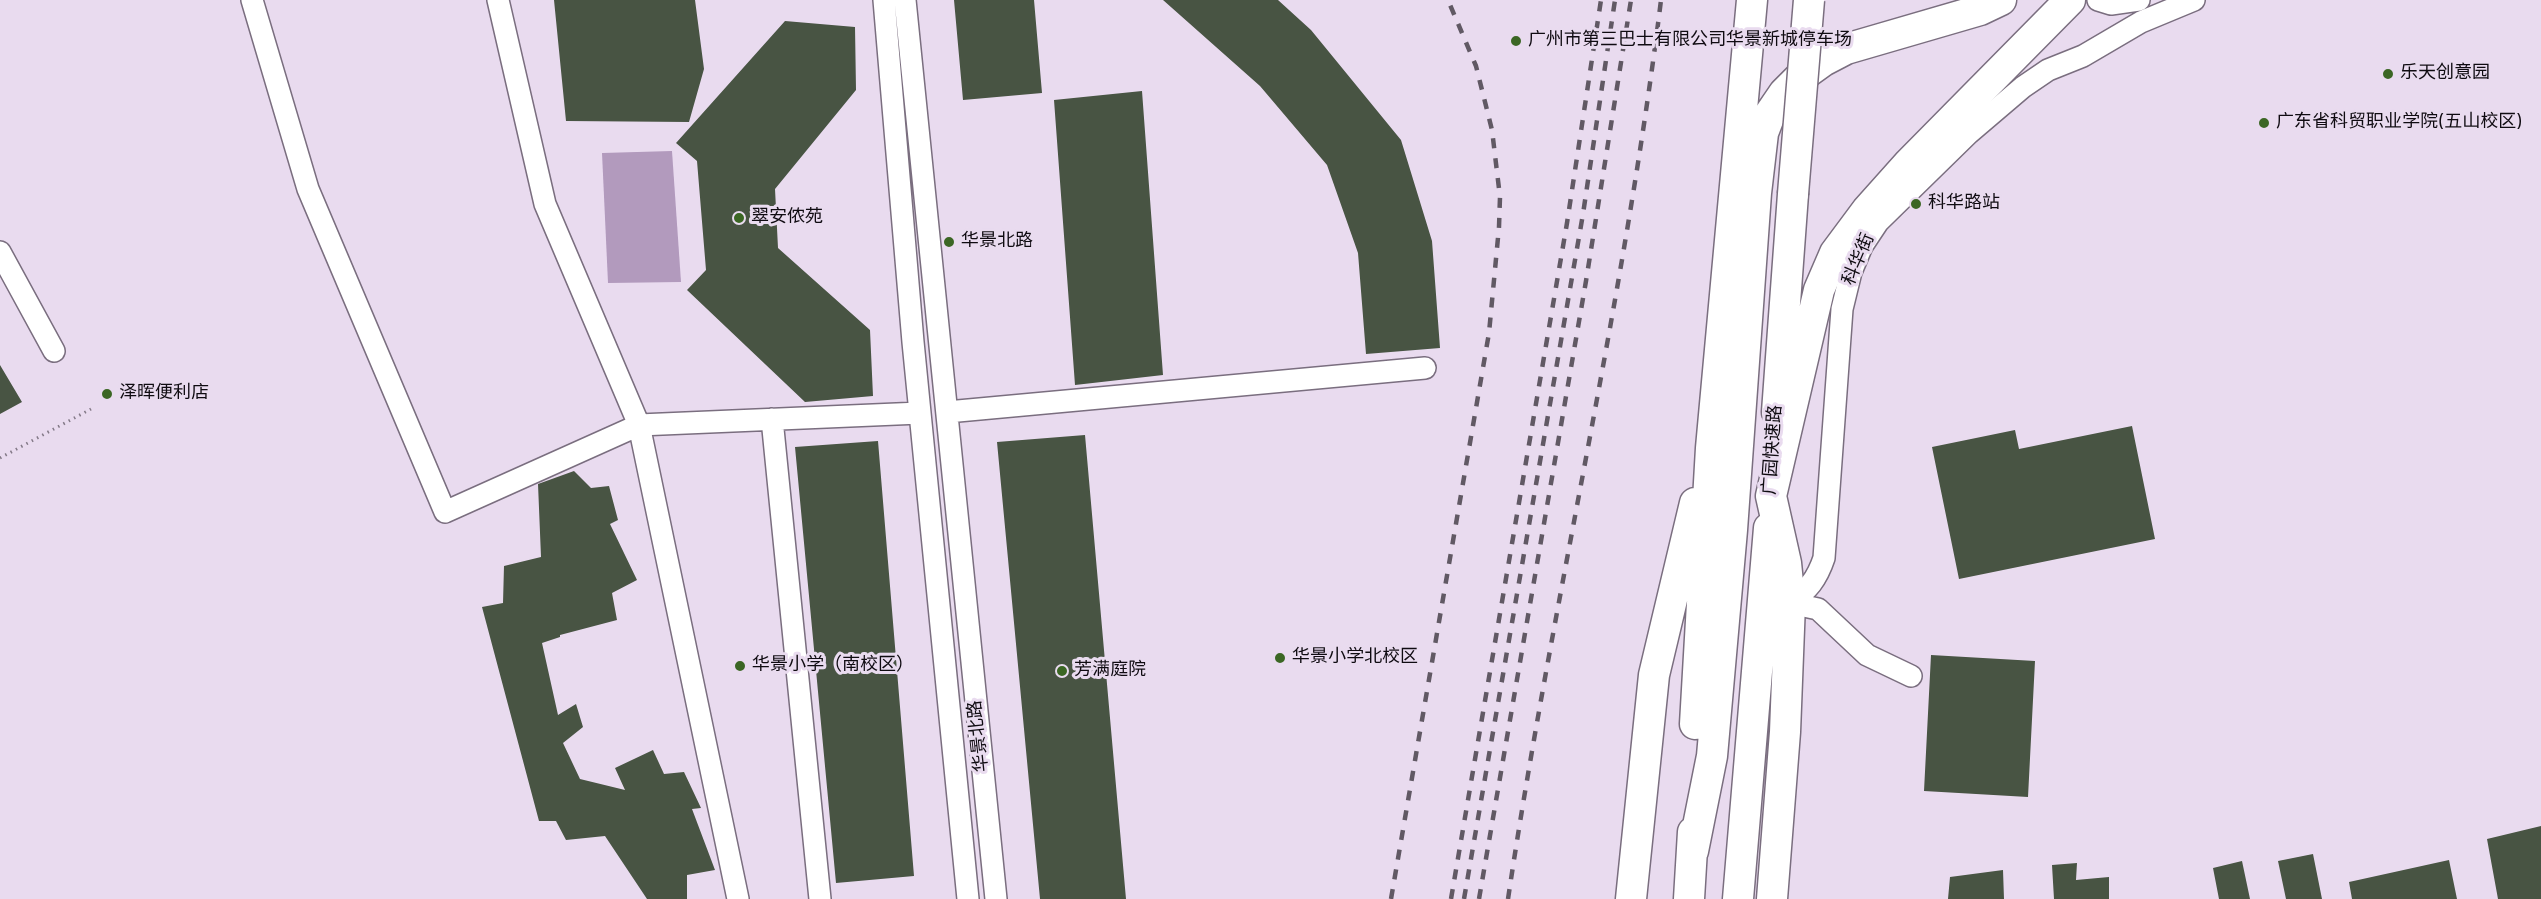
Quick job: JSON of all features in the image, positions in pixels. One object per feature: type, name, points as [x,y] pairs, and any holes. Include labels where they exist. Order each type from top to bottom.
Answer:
[{"type":"highway","points":[[1689,899],[1693,851],[1692,776],[1712,448],[1752,0]]},
{"type":"highway","name":"广园快速路","points":[[1738,899],[1809,0]]},
{"type":"highway","points":[[1693,851],[1712,756],[1756,193],[1763,133],[1771,112],[1784,93],[1798,79],[1823,61],[1846,49],[1970,14],[2001,0]]},
{"type":"highway","points":[[1772,899],[1784,742],[1790,603],[1786,563],[1771,496],[1819,290],[1835,253],[1867,210],[1909,162],[2070,0]]},
{"type":"highway","points":[[1631,899],[1654,675],[1681,560],[1712,448]]},
{"type":"street","points":[[252,0],[308,189],[445,512],[639,425],[920,413]]},
{"type":"street","points":[[498,0],[545,204],[639,425],[738,899]]},
{"type":"street","name":"华景北路","points":[[884,0],[920,413],[968,899]]},
{"type":"street","name":"华景北路","points":[[905,0],[996,899]]},
{"type":"street","points":[[2098,0],[2111,4],[2139,0]]},
{"type":"street","name":"科华街","points":[[1790,603],[1809,589],[1820,571],[1824,558],[1842,309],[1851,272],[1862,246],[1878,222],[1969,133],[2023,87],[2048,70],[2083,56],[2141,22],[2194,0]]},
{"type":"street","points":[[0,252],[54,351]]},
{"type":"street","points":[[947,412],[1425,368]]},
{"type":"street","points":[[772,419],[819,899]]},
{"type":"street","points":[[1790,603],[1818,609],[1867,655],[1911,676]]},
{"type":"path","points":[[0,458],[92,409]]},
{"type":"shaded area","points":[[672,151],[681,282],[608,283],[602,153]]},
{"type":"building","points":[[554,0],[695,0],[704,69],[689,122],[566,121]]},
{"type":"building","points":[[954,0],[1034,0],[1042,93],[963,100]]},
{"type":"building","points":[[1163,0],[1278,0],[1311,30],[1401,140],[1432,241],[1440,348],[1366,354],[1358,253],[1327,165],[1260,86]]},
{"type":"building","name":"翠安侬苑","points":[[785,21],[855,27],[856,90],[775,189],[778,248],[870,330],[873,396],[805,402],[687,290],[706,270],[697,161],[676,143]]},
{"type":"building","points":[[1142,91],[1163,375],[1075,385],[1054,100]]},
{"type":"building","points":[[0,365],[22,402],[0,414]]},
{"type":"building","points":[[2132,426],[2155,539],[1959,579],[1932,447],[2015,430],[2019,449]]},
{"type":"building","name":"芳满庭院","points":[[1085,435],[1126,899],[1040,899],[997,442]]},
{"type":"building","points":[[878,441],[914,876],[836,883],[795,447]]},
{"type":"building","points":[[574,471],[591,488],[609,486],[618,520],[610,524],[637,580],[612,593],[617,620],[560,635],[560,637],[542,643],[558,715],[576,704],[583,727],[563,743],[580,779],[625,790],[615,768],[653,750],[664,774],[684,772],[701,808],[692,809],[715,870],[687,875],[687,899],[647,899],[605,836],[566,840],[556,821],[539,821],[482,607],[503,603],[504,566],[541,557],[538,484]]},
{"type":"building","points":[[1931,655],[2035,661],[2028,797],[1924,791]]},
{"type":"building","points":[[2541,826],[2541,899],[2498,899],[2487,839]]},
{"type":"building","points":[[2313,854],[2322,899],[2286,899],[2278,861]]},
{"type":"building","points":[[2449,860],[2457,899],[2352,899],[2349,882]]},
{"type":"building","points":[[2242,861],[2250,899],[2219,899],[2213,868]]},
{"type":"building","points":[[2077,863],[2076,880],[2109,877],[2109,899],[2054,899],[2052,865]]},
{"type":"building","points":[[2003,870],[2004,899],[1948,899],[1950,877]]},
{"type":"railway","points":[[1391,899],[1489,333],[1499,227],[1500,197],[1492,130],[1476,66],[1448,0]]},
{"type":"railway","points":[[1451,899],[1567,223],[1601,0]]},
{"type":"railway","points":[[1464,899],[1583,214],[1615,0]]},
{"type":"railway","points":[[1479,899],[1586,281],[1631,0]]},
{"type":"railway","points":[[1508,899],[1526,786],[1628,226],[1661,0]]},
{"type":"place","name":"广州市第三巴士有限公司华景新城停车场","points":[[1516,41]]},
{"type":"place","name":"乐天创意园","points":[[2388,74]]},
{"type":"place","name":"广东省科贸职业学院(五山校区)","points":[[2264,123]]},
{"type":"place","name":"科华路站","points":[[1916,204]]},
{"type":"place","name":"翠安侬苑","points":[[739,218]]},
{"type":"place","name":"华景北路","points":[[949,242]]},
{"type":"place","name":"泽晖便利店","points":[[107,394]]},
{"type":"place","name":"华景小学北校区","points":[[1280,658]]},
{"type":"place","name":"华景小学（南校区）","points":[[740,666]]},
{"type":"place","name":"芳满庭院","points":[[1062,671]]}]
